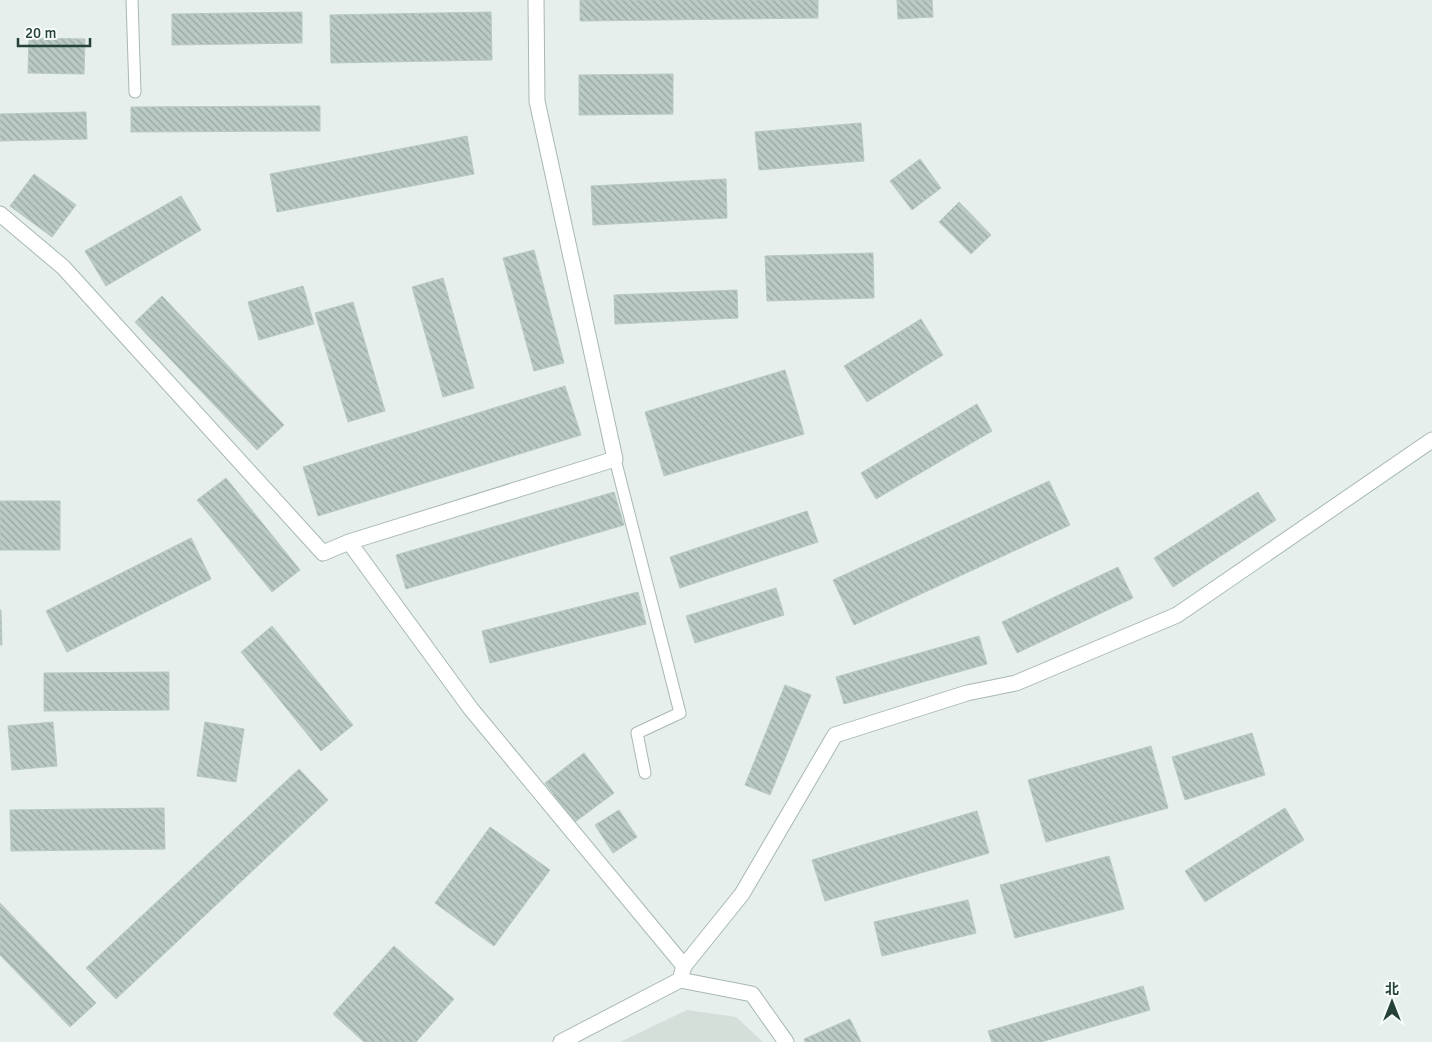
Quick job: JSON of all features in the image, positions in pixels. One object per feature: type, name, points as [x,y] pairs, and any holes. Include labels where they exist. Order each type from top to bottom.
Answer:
[{"type":"street","points":[[0,214],[63,267],[323,553],[349,542],[615,459],[537,101],[536,0]]},
{"type":"street","points":[[561,1042],[682,973],[742,894],[835,734],[967,693],[1016,683],[1177,615],[1432,440]]},
{"type":"street","points":[[349,542],[470,709],[682,973],[752,994],[786,1042]]},
{"type":"lane","points":[[132,0],[135,92]]},
{"type":"lane","points":[[615,459],[680,713],[637,733],[645,773]]},
{"type":"shaded area","points":[[687,1010],[736,1017],[763,1042],[620,1042]]},
{"type":"building","points":[[580,0],[818,0],[818,18],[580,21]]},
{"type":"building","points":[[897,0],[932,0],[933,17],[898,19]]},
{"type":"building","points":[[302,12],[302,43],[172,45],[172,14]]},
{"type":"building","points":[[491,12],[492,60],[331,63],[330,15]]},
{"type":"building","points":[[29,38],[85,39],[84,74],[28,73]]},
{"type":"building","points":[[673,74],[673,114],[579,115],[579,75]]},
{"type":"building","points":[[320,106],[320,131],[131,132],[131,107]]},
{"type":"building","points":[[86,112],[87,139],[0,141],[0,114]]},
{"type":"building","points":[[861,123],[864,161],[759,170],[755,132]]},
{"type":"building","points":[[467,136],[474,174],[277,212],[270,174]]},
{"type":"building","points":[[920,159],[941,188],[912,210],[890,181]]},
{"type":"building","points":[[34,174],[76,205],[52,237],[10,206]]},
{"type":"building","points":[[726,179],[727,218],[593,225],[591,186]]},
{"type":"building","points":[[181,196],[201,230],[106,286],[85,251]]},
{"type":"building","points":[[959,202],[991,235],[971,254],[939,222]]},
{"type":"building","points":[[534,250],[564,363],[534,371],[503,258]]},
{"type":"building","points":[[873,253],[874,298],[767,301],[765,256]]},
{"type":"building","points":[[443,278],[474,388],[443,397],[412,287]]},
{"type":"building","points":[[303,286],[314,324],[259,340],[248,302]]},
{"type":"building","points":[[737,290],[738,318],[615,324],[614,295]]},
{"type":"building","points":[[162,296],[284,425],[257,450],[135,322]]},
{"type":"building","points":[[353,302],[385,411],[348,422],[315,313]]},
{"type":"building","points":[[921,319],[943,355],[867,402],[844,366]]},
{"type":"building","points":[[785,370],[804,434],[664,476],[645,412]]},
{"type":"building","points":[[565,386],[581,435],[318,516],[303,467]]},
{"type":"building","points":[[977,404],[992,431],[876,499],[861,473]]},
{"type":"building","points":[[226,478],[300,570],[272,592],[197,500]]},
{"type":"building","points":[[1049,481],[1070,525],[854,625],[833,580]]},
{"type":"building","points":[[614,492],[624,525],[406,589],[396,555]]},
{"type":"building","points":[[1258,492],[1276,520],[1173,587],[1154,558]]},
{"type":"building","points":[[0,501],[60,501],[60,550],[0,550]]},
{"type":"building","points":[[807,511],[818,542],[680,588],[670,557]]},
{"type":"building","points":[[191,538],[211,579],[67,652],[46,611]]},
{"type":"building","points":[[1118,567],[1133,598],[1017,653],[1002,622]]},
{"type":"building","points":[[776,588],[784,615],[695,643],[686,616]]},
{"type":"building","points":[[638,592],[646,624],[490,663],[482,631]]},
{"type":"building","points":[[1,610],[2,645],[0,645]]},
{"type":"building","points":[[272,626],[353,725],[321,751],[241,652]]},
{"type":"building","points":[[979,636],[987,664],[844,704],[836,677]]},
{"type":"building","points":[[169,672],[169,710],[44,711],[44,673]]},
{"type":"building","points":[[785,685],[811,695],[770,795],[745,785]]},
{"type":"building","points":[[53,722],[57,766],[12,770],[8,726]]},
{"type":"building","points":[[205,722],[244,729],[236,782],[197,776]]},
{"type":"building","points":[[1252,733],[1265,775],[1185,800],[1172,757]]},
{"type":"building","points":[[1151,746],[1168,808],[1046,842],[1028,780]]},
{"type":"building","points":[[584,753],[614,793],[575,822],[545,783]]},
{"type":"building","points":[[299,769],[328,800],[116,999],[86,968]]},
{"type":"building","points":[[164,808],[165,849],[11,851],[10,810]]},
{"type":"building","points":[[1285,808],[1304,840],[1205,902],[1185,871]]},
{"type":"building","points":[[619,810],[637,837],[613,853],[595,825]]},
{"type":"building","points":[[977,811],[989,853],[825,901],[812,860]]},
{"type":"building","points":[[490,827],[550,870],[494,946],[435,903]]},
{"type":"building","points":[[1109,856],[1124,909],[1015,938],[1000,885]]},
{"type":"building","points":[[968,900],[976,933],[882,956],[874,922]]},
{"type":"building","points":[[0,903],[96,1003],[70,1027],[0,955]]},
{"type":"building","points":[[394,946],[454,999],[416,1042],[364,1042],[333,1014]]},
{"type":"building","points":[[1143,986],[1150,1010],[1041,1042],[992,1042],[988,1031]]},
{"type":"building","points":[[850,1019],[861,1042],[805,1042],[804,1039]]}]
